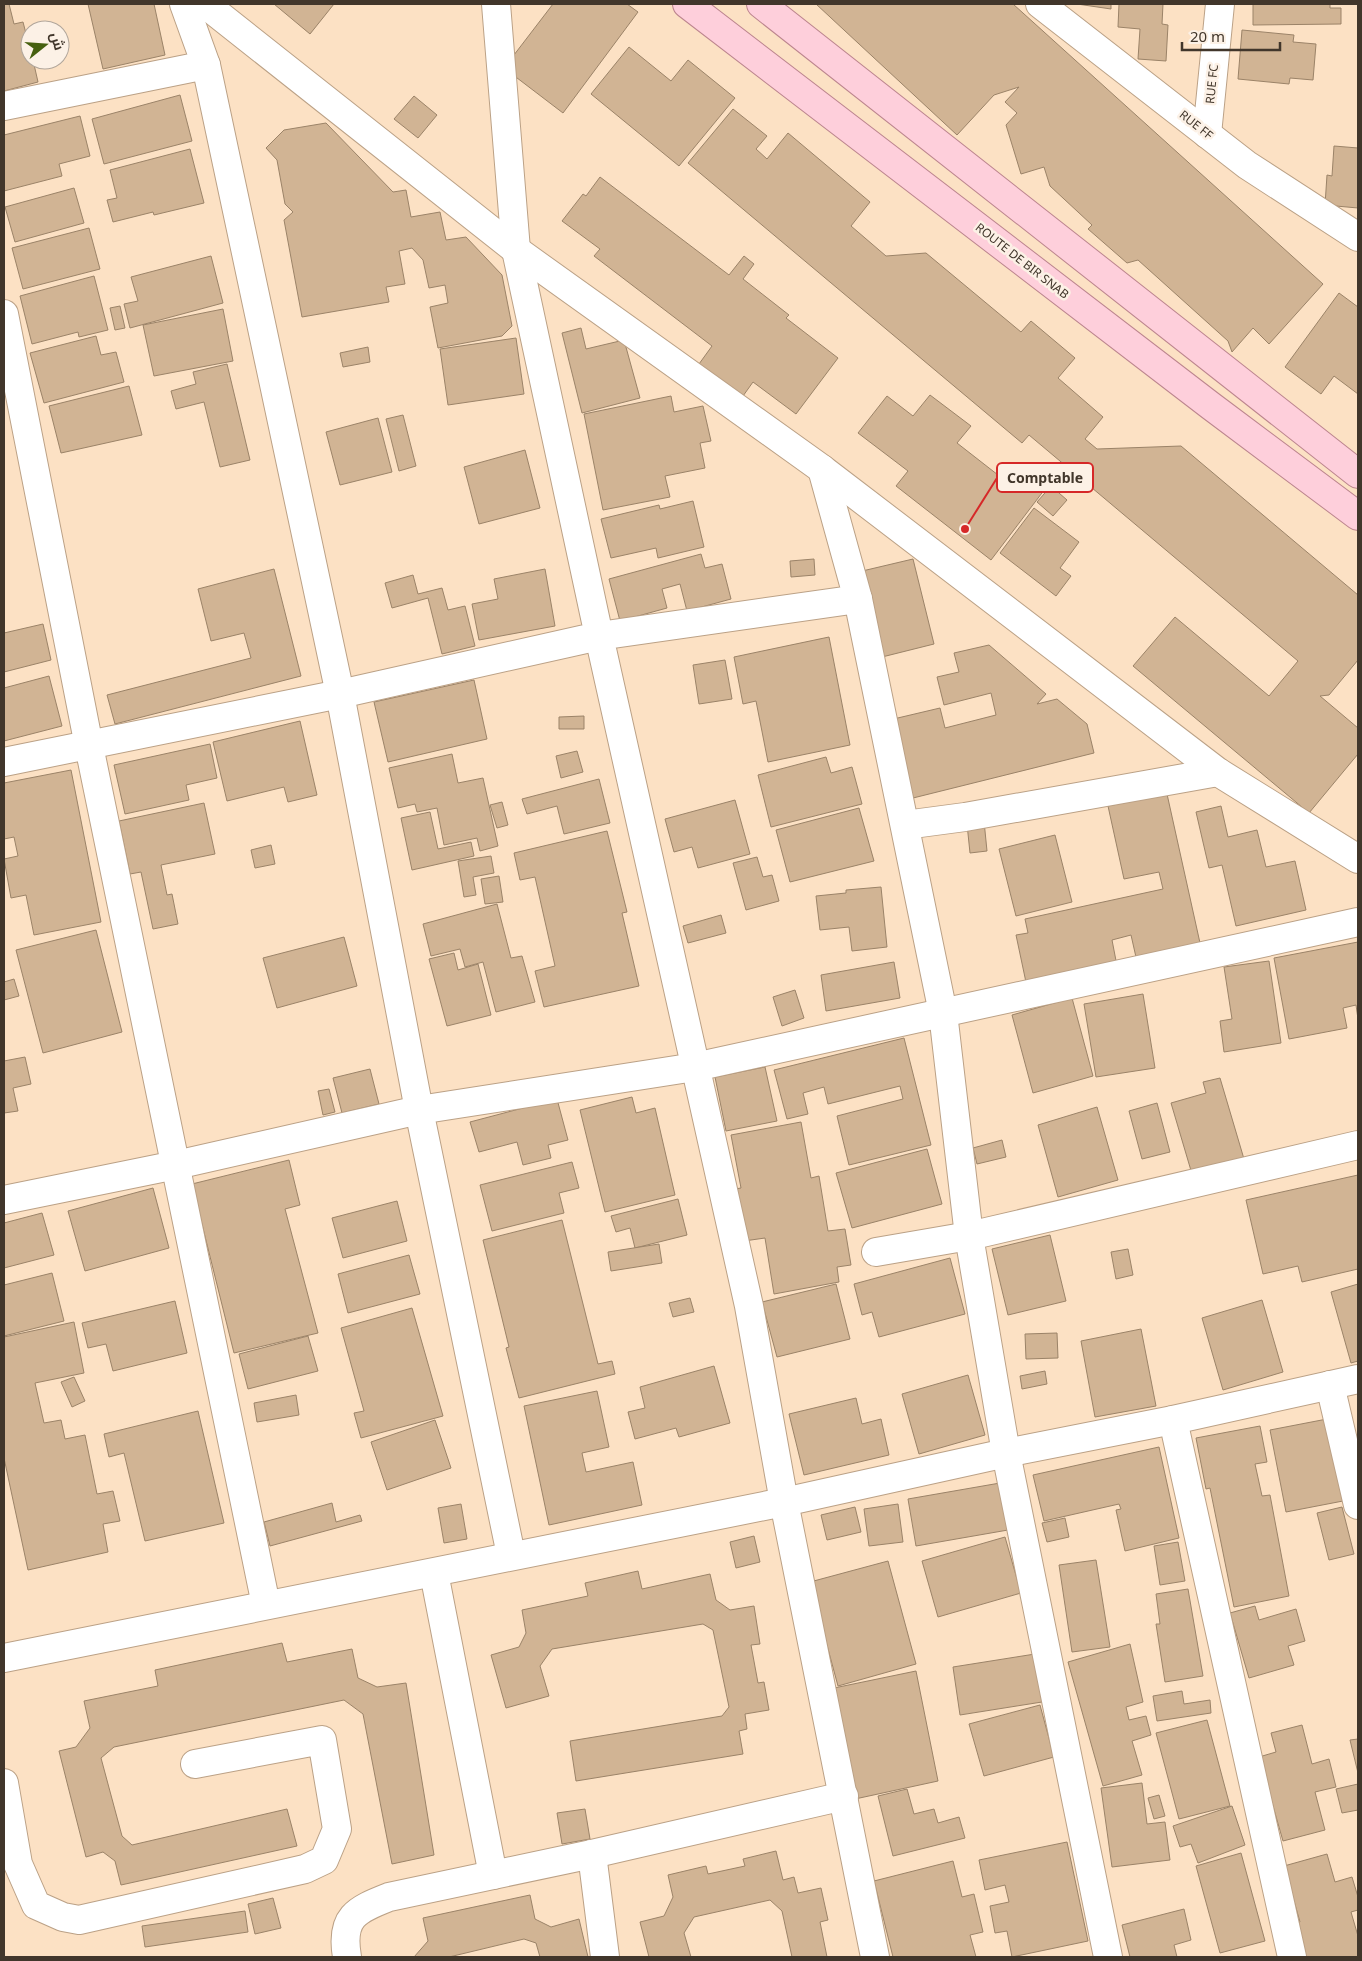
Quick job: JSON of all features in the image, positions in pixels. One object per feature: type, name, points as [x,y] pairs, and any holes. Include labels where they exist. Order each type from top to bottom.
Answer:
[{"type":"main road","name":"ROUTE DE BIR SNAB","points":[[687,4],[1203,400],[1358,516]]},
{"type":"main road","points":[[761,4],[1358,474]]},
{"type":"street","points":[[184,4],[206,65],[340,694],[419,1110],[511,1555]]},
{"type":"street","points":[[205,4],[516,250],[822,469],[1218,772],[1358,859]]},
{"type":"street","points":[[496,4],[516,250],[599,636],[749,1306],[784,1502],[875,1957]]},
{"type":"street","name":"RUE FF","points":[[1040,4],[1247,165],[1358,237]]},
{"type":"street","name":"RUE FC","points":[[1207,134],[1220,4]]},
{"type":"street","points":[[4,106],[206,65]]},
{"type":"street","points":[[4,314],[89,746],[266,1605]]},
{"type":"street","points":[[822,469],[858,599],[943,1013],[969,1236],[1006,1453],[1108,1957]]},
{"type":"street","points":[[4,762],[340,694],[599,636],[858,599]]},
{"type":"street","points":[[905,825],[964,817],[1218,772]]},
{"type":"street","points":[[4,1200],[419,1110],[696,1067],[1358,922]]},
{"type":"street","points":[[876,1252],[969,1236],[1358,1145]]},
{"type":"street","points":[[4,1658],[434,1573],[511,1555],[784,1502],[1358,1379]]},
{"type":"street","points":[[1330,1385],[1358,1505]]},
{"type":"street","points":[[1173,1420],[1292,1957]]},
{"type":"street","points":[[434,1573],[492,1875]]},
{"type":"street","points":[[4,1783],[18,1864],[36,1905],[63,1917],[79,1920],[218,1890],[305,1870],[324,1860],[337,1829],[322,1740],[195,1764]]},
{"type":"street","points":[[347,1957],[345,1946],[348,1922],[360,1908],[389,1897],[592,1854],[844,1796]]},
{"type":"street","points":[[592,1854],[605,1957]]},
{"type":"building","points":[[4,4],[9,4],[14,24],[20,23],[20,70],[35,70],[38,82],[4,91]]},
{"type":"building","points":[[88,4],[154,4],[165,55],[103,69]]},
{"type":"building","points":[[274,4],[334,4],[310,34]]},
{"type":"building","points":[[553,4],[627,4],[638,12],[563,113],[504,68]]},
{"type":"building","points":[[816,4],[1013,4],[1323,284],[1269,344],[1253,328],[1232,352],[1228,341],[1138,260],[1127,263],[1088,229],[1092,225],[1050,186],[1044,167],[1021,174],[1006,125],[1017,113],[1005,102],[1019,87],[994,95],[957,135]]},
{"type":"building","points":[[1077,4],[1111,4],[1111,9]]},
{"type":"building","points":[[1119,4],[1163,4],[1162,24],[1168,25],[1166,61],[1138,59],[1140,29],[1118,27]]},
{"type":"building","points":[[1253,4],[1330,4],[1330,8],[1341,8],[1341,24],[1253,25]]},
{"type":"building","points":[[1242,30],[1294,35],[1293,42],[1316,44],[1313,80],[1290,78],[1289,84],[1238,79]]},
{"type":"building","points":[[629,47],[671,81],[688,60],[735,98],[679,166],[591,94]]},
{"type":"building","points":[[180,95],[192,141],[104,164],[92,119]]},
{"type":"building","points":[[414,96],[437,115],[418,138],[394,119]]},
{"type":"building","points":[[733,109],[767,136],[756,149],[767,159],[788,133],[870,202],[851,226],[886,256],[926,253],[1021,332],[1031,321],[1075,358],[1058,378],[1103,417],[1085,439],[1097,449],[1181,446],[1358,595],[1358,660],[1329,695],[1320,696],[1358,728],[1358,754],[1309,813],[1133,666],[1175,617],[1269,696],[1298,661],[1029,435],[1022,443],[688,163]]},
{"type":"building","points":[[80,116],[90,156],[59,164],[62,176],[4,191],[4,135]]},
{"type":"building","points":[[326,123],[393,192],[406,190],[411,217],[440,212],[446,240],[466,237],[502,275],[512,326],[502,336],[438,348],[430,307],[448,303],[445,285],[429,288],[423,260],[412,248],[399,251],[405,284],[386,287],[389,302],[302,317],[284,220],[293,212],[285,204],[277,160],[266,148],[284,130]]},
{"type":"building","points":[[1334,146],[1358,148],[1358,208],[1325,205],[1327,175],[1332,176]]},
{"type":"building","points":[[190,149],[204,203],[154,215],[153,212],[113,222],[107,200],[117,198],[110,170]]},
{"type":"building","points":[[600,177],[729,275],[744,256],[754,264],[743,279],[789,315],[786,318],[838,358],[796,414],[753,382],[743,396],[699,364],[712,346],[594,256],[600,249],[562,221],[583,194],[586,196]]},
{"type":"building","points":[[74,188],[84,223],[15,242],[5,207]]},
{"type":"building","points":[[89,228],[100,269],[23,289],[12,248]]},
{"type":"building","points":[[211,256],[223,303],[130,328],[124,304],[138,301],[131,277]]},
{"type":"building","points":[[94,276],[108,330],[79,337],[78,332],[32,344],[20,296]]},
{"type":"building","points":[[1339,293],[1358,307],[1358,394],[1334,376],[1321,394],[1285,367]]},
{"type":"building","points":[[120,306],[125,328],[115,330],[110,308]]},
{"type":"building","points":[[223,309],[233,361],[154,376],[143,325]]},
{"type":"building","points":[[581,328],[586,349],[624,340],[640,398],[582,413],[562,333]]},
{"type":"building","points":[[96,336],[101,355],[116,352],[124,382],[44,403],[30,353]]},
{"type":"building","points":[[516,338],[524,394],[448,405],[440,349]]},
{"type":"building","points":[[368,347],[370,362],[343,367],[340,353]]},
{"type":"building","points":[[227,364],[250,460],[220,467],[204,402],[176,409],[171,391],[196,384],[193,372]]},
{"type":"building","points":[[129,386],[142,435],[61,453],[49,406]]},
{"type":"building","points":[[930,395],[971,426],[957,443],[1007,482],[1022,464],[1048,485],[991,560],[896,486],[908,471],[858,433],[887,396],[913,416]]},
{"type":"building","points":[[671,396],[674,412],[703,406],[711,441],[700,443],[705,468],[665,476],[670,497],[603,510],[584,414]]},
{"type":"building","points":[[403,415],[416,466],[399,471],[386,419]]},
{"type":"building","points":[[378,418],[392,472],[340,485],[326,432]]},
{"type":"building","points":[[525,450],[540,508],[479,524],[464,467]]},
{"type":"building","points":[[1051,486],[1067,500],[1053,516],[1037,502]]},
{"type":"building","points":[[693,501],[704,547],[658,558],[656,548],[611,558],[601,519],[659,505],[660,509]]},
{"type":"building","points":[[1034,508],[1079,542],[1060,568],[1071,576],[1056,596],[1000,553]]},
{"type":"building","points":[[701,554],[705,568],[722,564],[731,599],[687,611],[680,584],[662,589],[667,608],[620,621],[609,579]]},
{"type":"building","points":[[814,559],[815,575],[791,577],[790,561]]},
{"type":"building","points":[[913,559],[934,644],[878,658],[858,572]]},
{"type":"building","points":[[274,569],[301,676],[115,724],[107,695],[251,658],[244,633],[211,641],[198,589]]},
{"type":"building","points":[[545,569],[555,626],[479,640],[472,604],[498,599],[494,579]]},
{"type":"building","points":[[413,575],[418,594],[442,588],[448,610],[465,606],[475,646],[442,654],[428,598],[392,608],[385,583]]},
{"type":"building","points":[[43,624],[51,660],[4,672],[4,633]]},
{"type":"building","points":[[829,637],[850,745],[768,762],[756,701],[743,704],[734,657]]},
{"type":"building","points":[[989,645],[1046,694],[1037,704],[1057,699],[1087,724],[1094,753],[905,800],[885,721],[940,708],[945,728],[996,715],[991,693],[944,705],[937,677],[959,672],[954,653]]},
{"type":"building","points":[[725,660],[732,699],[699,704],[693,665]]},
{"type":"building","points":[[49,676],[62,726],[4,741],[4,688]]},
{"type":"building","points":[[474,680],[487,739],[388,762],[374,702]]},
{"type":"building","points":[[584,716],[584,729],[559,729],[559,717]]},
{"type":"building","points":[[300,721],[317,795],[288,802],[284,787],[227,801],[213,742]]},
{"type":"building","points":[[210,744],[217,778],[186,785],[189,800],[125,814],[114,765]]},
{"type":"building","points":[[577,751],[583,772],[561,778],[556,756]]},
{"type":"building","points":[[452,754],[458,783],[483,778],[498,846],[480,851],[477,838],[444,845],[437,808],[417,812],[415,804],[398,808],[389,768]]},
{"type":"building","points":[[826,757],[831,773],[852,767],[862,804],[771,827],[758,775]]},
{"type":"building","points":[[71,770],[101,922],[34,935],[26,895],[11,898],[4,859],[18,856],[14,837],[4,839],[4,783]]},
{"type":"building","points":[[599,779],[610,823],[564,834],[557,806],[527,814],[522,799]]},
{"type":"building","points":[[1167,794],[1202,952],[1138,966],[1131,935],[1112,940],[1118,971],[1027,987],[1016,935],[1028,933],[1025,919],[1163,889],[1159,872],[1124,879],[1108,806]]},
{"type":"building","points":[[735,800],[750,854],[698,868],[692,847],[674,852],[665,819]]},
{"type":"building","points":[[502,802],[508,825],[497,828],[490,805]]},
{"type":"building","points":[[204,803],[215,854],[161,865],[167,895],[172,894],[178,924],[153,929],[141,872],[130,874],[119,821]]},
{"type":"building","points":[[1221,806],[1228,837],[1257,830],[1266,867],[1295,861],[1306,910],[1236,926],[1222,865],[1209,868],[1196,812]]},
{"type":"building","points":[[859,808],[874,861],[790,882],[776,830]]},
{"type":"building","points":[[430,812],[438,849],[471,842],[474,856],[412,870],[401,818]]},
{"type":"building","points":[[984,821],[987,851],[970,853],[967,824]]},
{"type":"building","points":[[607,831],[627,912],[622,913],[639,986],[544,1007],[535,971],[555,966],[535,877],[520,880],[514,853]]},
{"type":"building","points":[[1055,835],[1072,902],[1016,916],[999,849]]},
{"type":"building","points":[[271,845],[275,864],[255,868],[251,850]]},
{"type":"building","points":[[491,856],[494,873],[473,877],[476,895],[464,897],[458,861]]},
{"type":"building","points":[[757,857],[763,877],[772,875],[779,901],[746,910],[733,863]]},
{"type":"building","points":[[499,876],[503,902],[485,904],[481,879]]},
{"type":"building","points":[[881,887],[887,947],[852,951],[849,927],[820,930],[816,896],[846,893],[846,890]]},
{"type":"building","points":[[497,904],[511,958],[522,956],[535,1002],[496,1012],[483,962],[465,967],[460,949],[431,956],[423,924]]},
{"type":"building","points":[[721,915],[726,933],[688,943],[683,926]]},
{"type":"building","points":[[96,930],[122,1032],[43,1053],[16,950]]},
{"type":"building","points":[[344,937],[357,986],[277,1008],[263,958]]},
{"type":"building","points":[[1358,942],[1358,1019],[1356,1005],[1343,1008],[1347,1028],[1289,1039],[1274,958]]},
{"type":"building","points":[[454,953],[458,970],[478,964],[491,1015],[447,1026],[429,959]]},
{"type":"building","points":[[1269,961],[1281,1043],[1224,1052],[1220,1021],[1232,1019],[1224,967]]},
{"type":"building","points":[[894,962],[900,998],[826,1011],[821,975]]},
{"type":"building","points":[[14,979],[19,996],[4,1000],[4,982]]},
{"type":"building","points":[[795,990],[804,1018],[782,1026],[773,997]]},
{"type":"building","points":[[1143,994],[1155,1068],[1096,1077],[1084,1004]]},
{"type":"building","points":[[1072,998],[1093,1076],[1033,1093],[1012,1015]]},
{"type":"building","points":[[904,1038],[931,1145],[849,1165],[837,1116],[903,1099],[900,1086],[828,1104],[824,1087],[803,1093],[808,1114],[787,1119],[774,1070]]},
{"type":"building","points":[[25,1057],[31,1084],[13,1088],[18,1111],[4,1113],[4,1061]]},
{"type":"building","points":[[765,1067],[777,1121],[726,1131],[715,1077]]},
{"type":"building","points":[[370,1069],[379,1104],[342,1113],[333,1078]]},
{"type":"building","points":[[1220,1078],[1244,1159],[1192,1174],[1171,1103],[1206,1093],[1203,1082]]},
{"type":"building","points":[[329,1089],[335,1112],[323,1115],[318,1091]]},
{"type":"building","points":[[632,1097],[636,1113],[655,1108],[675,1195],[605,1212],[580,1110]]},
{"type":"building","points":[[557,1099],[568,1140],[548,1145],[551,1158],[523,1165],[517,1142],[479,1152],[470,1122]]},
{"type":"building","points":[[1157,1103],[1170,1152],[1142,1159],[1129,1111]]},
{"type":"building","points":[[1097,1107],[1118,1180],[1058,1197],[1038,1125]]},
{"type":"building","points":[[801,1122],[811,1178],[819,1176],[828,1231],[845,1229],[851,1265],[837,1267],[839,1282],[774,1294],[765,1238],[744,1241],[735,1189],[741,1188],[731,1135]]},
{"type":"building","points":[[1002,1140],[1006,1157],[977,1164],[973,1148]]},
{"type":"building","points":[[927,1149],[942,1204],[852,1228],[836,1173]]},
{"type":"building","points":[[289,1160],[300,1205],[285,1209],[318,1333],[234,1353],[192,1184]]},
{"type":"building","points":[[572,1162],[579,1188],[559,1193],[564,1213],[492,1231],[480,1185]]},
{"type":"building","points":[[1358,1175],[1358,1269],[1302,1282],[1298,1266],[1263,1274],[1246,1200]]},
{"type":"building","points":[[153,1188],[169,1248],[85,1271],[68,1211]]},
{"type":"building","points":[[678,1199],[687,1235],[635,1248],[630,1228],[616,1232],[611,1216]]},
{"type":"building","points":[[397,1201],[407,1241],[343,1258],[332,1218]]},
{"type":"building","points":[[42,1213],[54,1255],[4,1268],[4,1223]]},
{"type":"building","points":[[562,1220],[598,1364],[612,1361],[615,1374],[519,1398],[506,1348],[509,1347],[483,1240]]},
{"type":"building","points":[[1050,1235],[1066,1301],[1008,1315],[992,1249]]},
{"type":"building","points":[[659,1244],[662,1263],[611,1271],[608,1252]]},
{"type":"building","points":[[1128,1249],[1133,1275],[1116,1279],[1111,1252]]},
{"type":"building","points":[[409,1255],[420,1294],[348,1313],[338,1274]]},
{"type":"building","points":[[950,1258],[965,1314],[879,1337],[872,1312],[862,1315],[854,1284]]},
{"type":"building","points":[[52,1273],[64,1321],[4,1336],[4,1285]]},
{"type":"building","points":[[836,1284],[850,1339],[777,1357],[762,1302]]},
{"type":"building","points":[[1358,1284],[1358,1361],[1351,1363],[1331,1292]]},
{"type":"building","points":[[690,1298],[694,1312],[673,1317],[669,1303]]},
{"type":"building","points":[[1262,1300],[1283,1372],[1223,1390],[1202,1318]]},
{"type":"building","points":[[175,1301],[187,1353],[113,1371],[106,1344],[88,1348],[82,1323]]},
{"type":"building","points":[[412,1308],[443,1416],[361,1438],[354,1413],[364,1411],[341,1328]]},
{"type":"building","points":[[74,1322],[84,1373],[35,1383],[44,1423],[61,1420],[65,1439],[85,1435],[97,1494],[113,1491],[120,1521],[103,1524],[108,1552],[28,1570],[4,1458],[4,1337]]},
{"type":"building","points":[[1141,1329],[1156,1406],[1095,1417],[1081,1341]]},
{"type":"building","points":[[1057,1333],[1058,1358],[1026,1359],[1025,1334]]},
{"type":"building","points":[[308,1336],[318,1371],[248,1389],[239,1354]]},
{"type":"building","points":[[714,1366],[730,1423],[679,1437],[676,1428],[635,1439],[628,1412],[645,1408],[640,1387]]},
{"type":"building","points":[[1045,1371],[1047,1384],[1022,1389],[1020,1376]]},
{"type":"building","points":[[968,1375],[985,1435],[919,1454],[902,1394]]},
{"type":"building","points":[[74,1377],[85,1401],[72,1407],[61,1382]]},
{"type":"building","points":[[597,1391],[609,1447],[582,1453],[586,1472],[633,1462],[642,1505],[549,1525],[524,1406]]},
{"type":"building","points":[[296,1395],[299,1415],[257,1422],[254,1403]]},
{"type":"building","points":[[856,1398],[862,1424],[881,1419],[889,1455],[804,1475],[789,1414]]},
{"type":"building","points":[[198,1411],[224,1523],[145,1541],[124,1453],[109,1457],[104,1434]]},
{"type":"building","points":[[1327,1419],[1343,1501],[1286,1512],[1270,1430]]},
{"type":"building","points":[[435,1420],[451,1468],[387,1490],[371,1442]]},
{"type":"building","points":[[1260,1426],[1267,1462],[1255,1464],[1262,1496],[1270,1495],[1289,1596],[1234,1607],[1210,1488],[1206,1489],[1196,1438]]},
{"type":"building","points":[[1159,1447],[1179,1538],[1125,1551],[1116,1510],[1121,1509],[1119,1504],[1044,1521],[1033,1475]]},
{"type":"building","points":[[1000,1483],[1008,1530],[916,1546],[908,1499]]},
{"type":"building","points":[[332,1503],[336,1522],[360,1515],[362,1521],[270,1546],[264,1522]]},
{"type":"building","points":[[461,1504],[467,1539],[444,1543],[438,1508]]},
{"type":"building","points":[[898,1504],[903,1542],[869,1546],[864,1509]]},
{"type":"building","points":[[855,1507],[861,1532],[827,1540],[821,1515]]},
{"type":"building","points":[[1342,1507],[1354,1554],[1329,1560],[1317,1513]]},
{"type":"building","points":[[1065,1518],[1069,1537],[1047,1542],[1042,1523]]},
{"type":"building","points":[[754,1536],[760,1562],[736,1568],[730,1542]]},
{"type":"building","points":[[1005,1537],[1021,1593],[938,1617],[922,1561]]},
{"type":"building","points":[[1178,1542],[1185,1581],[1160,1585],[1154,1546]]},
{"type":"building","points":[[1096,1560],[1110,1647],[1072,1652],[1059,1565]]},
{"type":"building","points":[[888,1561],[916,1664],[838,1686],[810,1582]]},
{"type":"building","points":[[638,1571],[642,1589],[710,1574],[716,1600],[730,1610],[754,1606],[760,1644],[751,1645],[758,1683],[764,1682],[769,1710],[745,1714],[747,1729],[739,1731],[743,1754],[576,1781],[570,1741],[722,1716],[729,1707],[713,1630],[703,1624],[552,1649],[540,1666],[549,1696],[506,1708],[491,1655],[519,1647],[526,1633],[522,1610],[588,1596],[585,1583]]},
{"type":"building","points":[[1188,1589],[1203,1676],[1165,1682],[1156,1624],[1160,1624],[1156,1594]]},
{"type":"building","points":[[1255,1606],[1259,1620],[1296,1609],[1305,1641],[1288,1646],[1294,1665],[1249,1678],[1230,1613]]},
{"type":"building","points":[[282,1643],[287,1662],[352,1649],[358,1678],[377,1687],[406,1683],[434,1855],[392,1864],[363,1714],[344,1700],[114,1747],[101,1758],[122,1836],[132,1845],[287,1809],[297,1846],[121,1885],[115,1861],[103,1852],[86,1857],[59,1751],[76,1747],[90,1728],[84,1701],[158,1686],[155,1670]]},
{"type":"building","points":[[1130,1644],[1143,1702],[1126,1707],[1129,1720],[1146,1716],[1151,1735],[1132,1741],[1142,1775],[1103,1786],[1068,1662]]},
{"type":"building","points":[[1035,1654],[1042,1702],[960,1715],[953,1667]]},
{"type":"building","points":[[916,1671],[938,1781],[855,1799],[834,1688]]},
{"type":"building","points":[[1182,1691],[1184,1704],[1210,1700],[1211,1713],[1157,1721],[1153,1696]]},
{"type":"building","points":[[1040,1705],[1054,1757],[984,1776],[969,1724]]},
{"type":"building","points":[[1207,1720],[1230,1806],[1179,1819],[1156,1733]]},
{"type":"building","points":[[1302,1725],[1312,1764],[1329,1759],[1336,1787],[1315,1792],[1325,1830],[1283,1841],[1259,1757],[1276,1752],[1271,1733]]},
{"type":"building","points":[[1358,1739],[1358,1773],[1350,1740]]},
{"type":"building","points":[[1142,1783],[1147,1824],[1165,1822],[1170,1860],[1112,1867],[1101,1788]]},
{"type":"building","points":[[1358,1784],[1358,1810],[1342,1813],[1336,1789]]},
{"type":"building","points":[[907,1789],[914,1814],[934,1809],[938,1823],[959,1817],[965,1838],[893,1856],[878,1796]]},
{"type":"building","points":[[1159,1795],[1165,1816],[1154,1819],[1148,1798]]},
{"type":"building","points":[[1232,1806],[1245,1845],[1198,1863],[1191,1844],[1180,1847],[1173,1826]]},
{"type":"building","points":[[585,1809],[590,1839],[562,1844],[557,1813]]},
{"type":"building","points":[[1067,1842],[1088,1941],[1012,1957],[1007,1931],[995,1933],[990,1906],[1009,1902],[1005,1885],[985,1890],[979,1860]]},
{"type":"building","points":[[776,1851],[783,1880],[794,1877],[798,1893],[821,1888],[828,1920],[820,1922],[827,1957],[792,1957],[782,1911],[770,1900],[694,1917],[684,1933],[691,1957],[649,1957],[640,1922],[664,1916],[673,1897],[668,1875],[706,1866],[708,1874],[745,1866],[743,1859]]},
{"type":"building","points":[[1241,1853],[1265,1941],[1220,1953],[1196,1866]]},
{"type":"building","points":[[1327,1854],[1335,1882],[1352,1877],[1358,1897],[1358,1910],[1351,1912],[1358,1936],[1358,1957],[1306,1957],[1296,1923],[1300,1922],[1284,1866]]},
{"type":"building","points":[[953,1861],[962,1897],[974,1894],[983,1932],[970,1935],[976,1957],[893,1957],[874,1881]]},
{"type":"building","points":[[530,1895],[535,1919],[551,1927],[579,1919],[588,1957],[540,1957],[536,1943],[524,1939],[449,1957],[414,1957],[428,1941],[423,1918]]},
{"type":"building","points":[[273,1898],[281,1928],[255,1934],[248,1904]]},
{"type":"building","points":[[1184,1909],[1191,1940],[1174,1945],[1177,1957],[1130,1957],[1122,1925]]},
{"type":"building","points":[[245,1911],[248,1932],[145,1947],[142,1926]]},
{"type":"place","name":"Comptable","points":[[965,529]]}]
